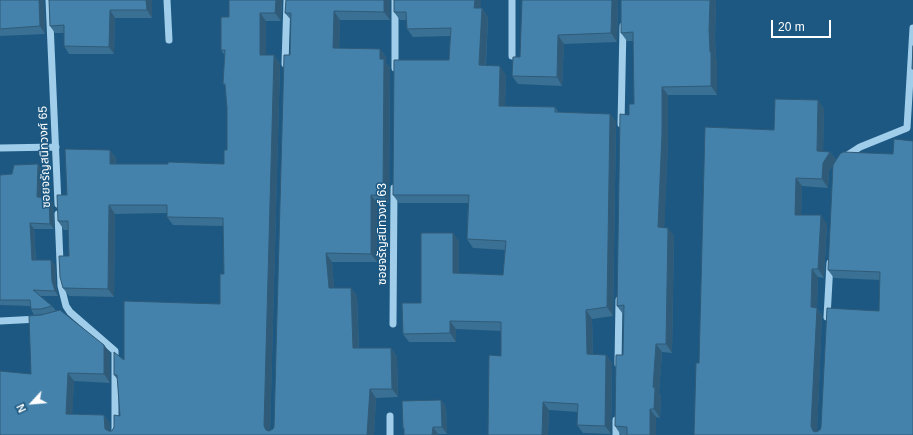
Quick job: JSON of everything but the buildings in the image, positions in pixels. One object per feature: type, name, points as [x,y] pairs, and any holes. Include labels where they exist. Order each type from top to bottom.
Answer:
[{"type":"street","name":"ซอยจรัญสนิทวงศ์ 65","points":[[49,0],[61,286],[67,313],[115,351],[115,435]]},
{"type":"street","points":[[167,0],[169,40]]},
{"type":"street","points":[[285,71],[287,0]]},
{"type":"street","points":[[395,0],[395,77]]},
{"type":"street","points":[[512,0],[512,56]]},
{"type":"street","points":[[621,134],[623,16]]},
{"type":"street","points":[[838,165],[842,159],[860,147],[910,128],[913,28]]},
{"type":"street","points":[[0,148],[56,147]]},
{"type":"street","name":"ซอยจรัญสนิทวงศ์ 63","points":[[394,180],[394,324]]},
{"type":"street","points":[[827,324],[830,252]]},
{"type":"street","points":[[617,372],[619,295]]},
{"type":"street","points":[[0,321],[46,318]]},
{"type":"street","points":[[616,435],[617,412]]},
{"type":"street","points":[[390,416],[390,435]]}]
